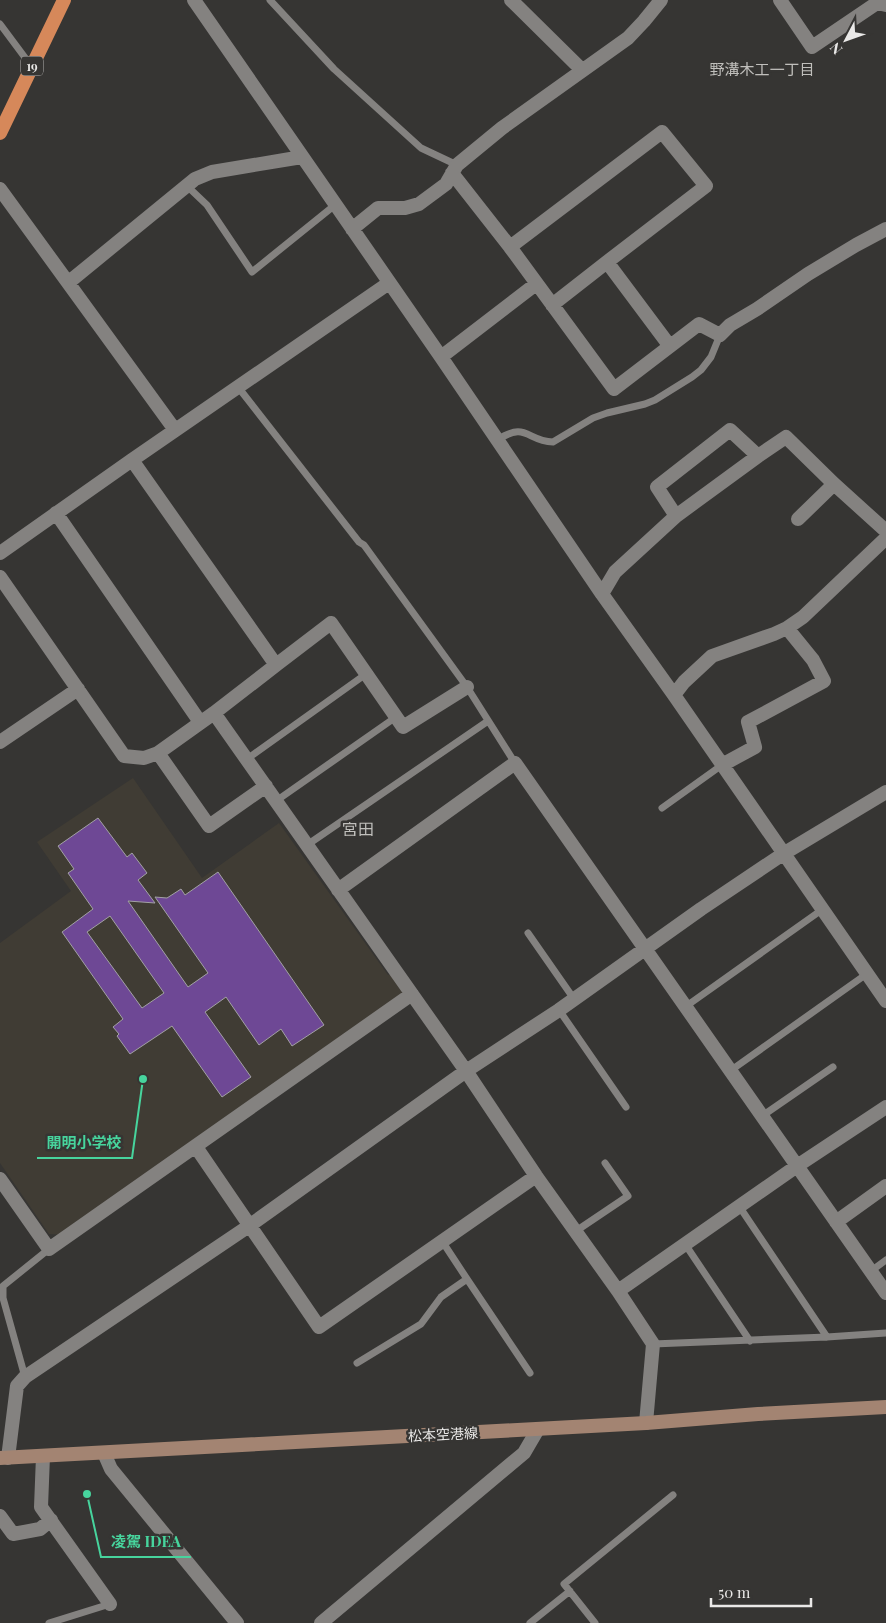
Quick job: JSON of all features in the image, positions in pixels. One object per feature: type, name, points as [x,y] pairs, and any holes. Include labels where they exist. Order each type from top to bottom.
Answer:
[{"type":"highway","name":"19","points":[[0,133],[64,0]]},
{"type":"main road","name":"松本空港線","points":[[4,1458],[646,1424],[758,1414],[886,1407]]},
{"type":"street","points":[[194,0],[442,357],[602,594],[886,1001]]},
{"type":"street","points":[[510,0],[582,70]]},
{"type":"street","points":[[352,229],[378,208],[405,208],[419,204],[446,184],[454,169],[502,128],[628,38],[661,0]]},
{"type":"street","points":[[780,0],[812,47],[876,2],[886,5]]},
{"type":"street","points":[[510,248],[662,132],[706,186],[552,304]]},
{"type":"street","points":[[69,282],[195,179],[212,172],[302,157]]},
{"type":"street","points":[[454,169],[614,389],[669,345],[699,324],[720,335],[730,325],[757,310],[808,274],[856,244],[886,229]]},
{"type":"street","points":[[0,189],[175,430]]},
{"type":"street","points":[[607,262],[669,345]]},
{"type":"street","points":[[0,553],[389,283]]},
{"type":"street","points":[[442,357],[536,284]]},
{"type":"street","points":[[676,516],[657,487],[730,430],[758,456]]},
{"type":"street","points":[[602,594],[615,572],[676,516],[786,437],[886,531]]},
{"type":"street","points":[[132,460],[276,665]]},
{"type":"street","points":[[798,519],[834,484]]},
{"type":"street","points":[[56,513],[200,722]]},
{"type":"street","points":[[674,695],[684,682],[712,656],[774,634],[803,617],[886,538]]},
{"type":"street","points":[[0,577],[124,756],[144,758],[158,753],[214,713],[331,623],[403,727],[467,687]]},
{"type":"street","points":[[722,765],[755,747],[748,722],[824,681],[813,660],[787,628]]},
{"type":"street","points":[[0,742],[78,689]]},
{"type":"street","points":[[214,713],[466,1071],[536,1176],[618,1290],[653,1344],[646,1424]]},
{"type":"street","points":[[158,753],[209,826],[266,786]]},
{"type":"street","points":[[338,890],[515,763],[644,950],[886,1293]]},
{"type":"street","points":[[4,1458],[17,1386],[26,1378],[249,1226],[466,1071],[559,1010],[783,854],[886,792]]},
{"type":"street","points":[[0,1179],[49,1249],[412,994]]},
{"type":"street","points":[[618,1290],[886,1107]]},
{"type":"street","points":[[196,1147],[319,1327],[536,1176]]},
{"type":"street","points":[[836,1222],[886,1186]]},
{"type":"street","points":[[321,1623],[524,1453],[538,1429]]},
{"type":"street","points":[[104,1453],[111,1469],[237,1623]]},
{"type":"street","points":[[43,1456],[41,1507],[110,1604]]},
{"type":"street","points":[[0,1516],[13,1534],[40,1530],[51,1520]]},
{"type":"lane","points":[[270,0],[334,69],[421,148],[454,169]]},
{"type":"lane","points":[[0,24],[32,67]]},
{"type":"lane","points":[[186,186],[206,205],[252,272],[335,205]]},
{"type":"lane","points":[[497,440],[515,431],[525,432],[546,442],[553,442],[593,418],[607,412],[655,400],[701,370],[711,358],[720,335]]},
{"type":"lane","points":[[238,387],[359,542],[364,545],[467,687],[515,763]]},
{"type":"lane","points":[[247,759],[366,674]]},
{"type":"lane","points":[[276,801],[396,717]]},
{"type":"lane","points":[[307,845],[488,721]]},
{"type":"lane","points":[[662,808],[722,765]]},
{"type":"lane","points":[[685,1007],[823,909]]},
{"type":"lane","points":[[528,932],[574,999]]},
{"type":"lane","points":[[730,1071],[868,973]]},
{"type":"lane","points":[[559,1010],[626,1107]]},
{"type":"lane","points":[[762,1116],[833,1067]]},
{"type":"lane","points":[[576,1231],[628,1196],[605,1163]]},
{"type":"lane","points":[[739,1206],[827,1337]]},
{"type":"lane","points":[[442,1241],[530,1374]]},
{"type":"lane","points":[[685,1244],[750,1341]]},
{"type":"lane","points":[[26,1378],[3,1298],[3,1286],[49,1249]]},
{"type":"lane","points":[[871,1271],[886,1260]]},
{"type":"lane","points":[[357,1363],[421,1324],[440,1297],[467,1279]]},
{"type":"lane","points":[[653,1344],[750,1341],[886,1333]]},
{"type":"lane","points":[[595,1623],[564,1584],[673,1495]]},
{"type":"lane","points":[[530,1623],[570,1591]]},
{"type":"lane","points":[[49,1623],[110,1604]]},
{"type":"shaded area","points":[[133,778],[202,878],[279,823],[388,975],[392,974],[406,994],[64,1235],[49,1234],[0,1163],[0,943],[71,891],[37,842]]},
{"type":"building","points":[[98,818],[127,857],[132,853],[147,873],[138,880],[155,903],[128,901],[188,987],[208,973],[155,897],[167,898],[181,889],[185,895],[218,872],[324,1025],[292,1046],[281,1029],[259,1045],[226,997],[205,1012],[251,1077],[222,1097],[172,1026],[130,1054],[113,1027],[123,1019],[62,932],[93,909],[68,873],[74,869],[58,846]],"holes":[[[110,916],[164,993],[142,1008],[87,932]]]},
{"type":"place","name":"開明小学校","points":[[143,1079]]},
{"type":"place","name":"凌駕 IDEA","points":[[87,1494]]},
{"type":"district","name":"野溝木工一丁目","points":[[762,69]]},
{"type":"district","name":"宮田","points":[[358,828]]}]
